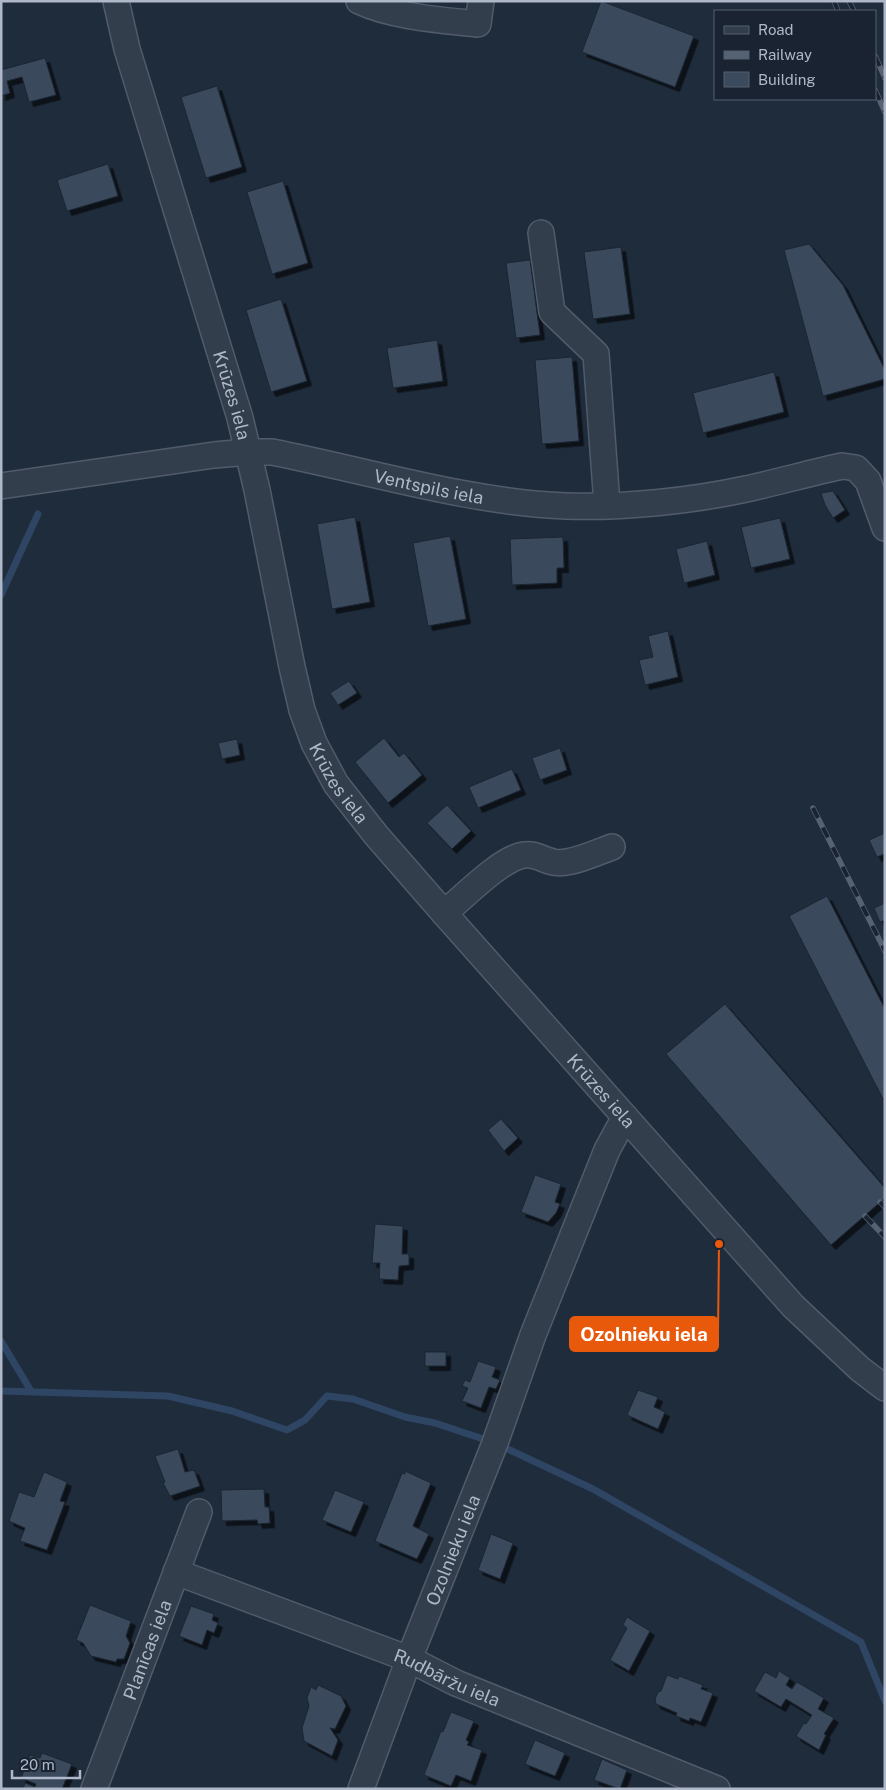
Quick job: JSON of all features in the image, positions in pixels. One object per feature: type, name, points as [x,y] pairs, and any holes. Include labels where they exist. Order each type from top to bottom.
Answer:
[{"type":"street","name":"Krūzes iela","points":[[116,1],[127,48],[240,418],[302,710],[314,743],[336,784],[376,835],[444,913],[793,1306],[860,1369],[885,1388]]},
{"type":"street","points":[[359,1],[370,6],[431,19],[478,24],[481,1]]},
{"type":"street","points":[[541,233],[552,312],[596,354],[607,505]]},
{"type":"street","name":"Ventspils iela","points":[[1,486],[214,455],[272,452],[479,496],[526,503],[566,506],[607,505],[706,497],[842,466],[856,468],[868,481],[885,528]]},
{"type":"street","points":[[444,913],[491,873],[512,858],[525,854],[538,856],[554,863],[569,861],[612,847]]},
{"type":"street","name":"Ozolnieku iela","points":[[361,1789],[409,1659],[495,1443],[533,1335],[607,1150],[625,1117]]},
{"type":"street","name":"Planīcas iela","points":[[94,1789],[199,1512]]},
{"type":"street","name":"Rudbāržu iela","points":[[176,1572],[409,1659],[456,1683],[717,1789]]},
{"type":"building","points":[[601,1],[694,36],[675,87],[582,52]]},
{"type":"building","points":[[45,58],[56,95],[29,102],[22,77],[7,81],[10,93],[1,96],[1,70]]},
{"type":"building","points":[[217,86],[242,167],[206,178],[181,97]]},
{"type":"building","points":[[108,164],[118,196],[67,211],[57,180]]},
{"type":"building","points":[[283,181],[308,263],[272,274],[247,192]]},
{"type":"building","points":[[809,244],[843,285],[885,370],[885,379],[823,396],[784,250]]},
{"type":"building","points":[[621,247],[630,314],[593,319],[584,252]]},
{"type":"building","points":[[530,260],[540,335],[516,338],[506,263]]},
{"type":"building","points":[[281,299],[307,381],[271,392],[246,310]]},
{"type":"building","points":[[437,340],[443,381],[393,388],[387,348]]},
{"type":"building","points":[[572,357],[579,441],[542,444],[535,360]]},
{"type":"building","points":[[774,372],[784,412],[703,433],[693,393]]},
{"type":"building","points":[[833,491],[845,510],[833,518],[825,505],[821,493]]},
{"type":"building","points":[[355,517],[370,602],[332,609],[317,524]]},
{"type":"building","points":[[780,518],[790,559],[751,568],[741,527]]},
{"type":"building","points":[[450,536],[466,619],[428,626],[413,543]]},
{"type":"building","points":[[563,537],[564,568],[557,568],[557,583],[512,585],[510,539]]},
{"type":"building","points":[[707,541],[715,575],[684,583],[676,549]]},
{"type":"building","points":[[668,631],[678,677],[645,685],[639,660],[653,657],[648,636]]},
{"type":"building","points":[[349,681],[357,693],[338,705],[330,693]]},
{"type":"building","points":[[384,738],[399,757],[404,753],[422,775],[388,803],[355,762]]},
{"type":"building","points":[[237,739],[240,755],[222,759],[218,743]]},
{"type":"building","points":[[560,748],[567,770],[540,780],[532,758]]},
{"type":"building","points":[[512,769],[521,790],[478,808],[469,787]]},
{"type":"building","points":[[447,805],[471,831],[452,849],[427,823]]},
{"type":"building","points":[[885,833],[885,857],[884,854],[877,857],[869,840]]},
{"type":"building","points":[[827,896],[885,1009],[885,1098],[883,1099],[789,916]]},
{"type":"building","points":[[885,903],[885,920],[880,922],[874,908]]},
{"type":"building","points":[[725,1004],[885,1188],[885,1198],[831,1245],[666,1054]]},
{"type":"building","points":[[501,1119],[518,1138],[504,1151],[488,1130]]},
{"type":"building","points":[[535,1175],[561,1184],[555,1202],[560,1204],[556,1213],[548,1222],[521,1212]]},
{"type":"building","points":[[375,1224],[403,1226],[402,1254],[409,1254],[409,1265],[399,1266],[398,1280],[379,1279],[380,1263],[372,1263]]},
{"type":"building","points":[[425,1352],[446,1352],[446,1366],[425,1366]]},
{"type":"building","points":[[478,1361],[496,1367],[492,1377],[500,1380],[496,1389],[489,1387],[481,1408],[462,1401],[468,1388],[462,1386],[465,1380],[470,1382]]},
{"type":"building","points":[[638,1390],[658,1397],[654,1407],[665,1412],[658,1429],[627,1415]]},
{"type":"building","points":[[178,1449],[185,1472],[194,1470],[200,1486],[170,1496],[163,1483],[165,1482],[155,1456]]},
{"type":"building","points":[[405,1471],[431,1483],[413,1526],[429,1534],[417,1559],[375,1541],[402,1473],[405,1474]]},
{"type":"building","points":[[44,1472],[67,1482],[60,1501],[65,1502],[47,1550],[20,1541],[25,1528],[9,1521],[19,1492],[34,1497]]},
{"type":"building","points":[[264,1489],[265,1507],[269,1507],[270,1523],[258,1524],[257,1520],[222,1521],[221,1490]]},
{"type":"building","points":[[335,1490],[364,1502],[351,1532],[322,1520]]},
{"type":"building","points":[[491,1534],[513,1543],[500,1579],[478,1570]]},
{"type":"building","points":[[90,1605],[131,1621],[126,1636],[130,1643],[124,1659],[117,1659],[116,1662],[91,1656],[83,1643],[76,1640]]},
{"type":"building","points":[[191,1606],[214,1614],[212,1620],[218,1623],[214,1633],[207,1630],[202,1645],[179,1636]]},
{"type":"building","points":[[627,1617],[650,1631],[629,1671],[610,1660],[627,1628],[623,1625]]},
{"type":"building","points":[[779,1671],[790,1678],[786,1685],[792,1689],[797,1682],[824,1698],[818,1709],[834,1718],[824,1734],[826,1735],[819,1750],[796,1736],[804,1723],[806,1724],[812,1715],[786,1699],[781,1707],[754,1691],[765,1672],[776,1678]]},
{"type":"building","points":[[667,1675],[678,1679],[679,1676],[703,1685],[701,1689],[713,1693],[701,1722],[690,1718],[689,1721],[676,1716],[677,1713],[656,1704],[655,1699],[658,1692],[661,1691]]},
{"type":"building","points":[[318,1685],[341,1696],[346,1706],[335,1729],[330,1728],[338,1740],[332,1756],[304,1741],[302,1728],[309,1706],[307,1698],[311,1687],[316,1690]]},
{"type":"building","points":[[451,1712],[474,1721],[466,1740],[469,1742],[467,1745],[482,1750],[471,1781],[456,1775],[451,1786],[424,1775],[441,1731],[443,1732]]},
{"type":"building","points":[[535,1740],[565,1753],[555,1776],[525,1764]]},
{"type":"building","points":[[42,1753],[72,1764],[62,1789],[23,1789],[25,1783],[35,1787],[36,1784],[21,1778],[30,1755],[40,1758]]},
{"type":"building","points":[[602,1759],[627,1770],[620,1789],[594,1780]]},
{"type":"waterway","points":[[1,595],[38,514]]},
{"type":"waterway","points":[[1,1341],[31,1391]]},
{"type":"waterway","points":[[1,1391],[168,1396],[232,1411],[287,1430],[305,1420],[327,1396],[353,1399],[405,1417],[435,1423],[495,1443],[593,1489],[861,1642],[885,1701]]},
{"type":"railway","points":[[834,1],[838,10]]},
{"type":"railway","points":[[849,1],[854,10]]},
{"type":"railway","points":[[876,58],[885,78]]},
{"type":"railway","points":[[876,92],[885,112]]},
{"type":"railway","points":[[813,808],[885,951]]},
{"type":"railway","points":[[880,1202],[885,1207]]},
{"type":"railway","points":[[865,1216],[885,1237]]},
{"type":"place","name":"Ozolnieku iela","points":[[719,1244]]}]
